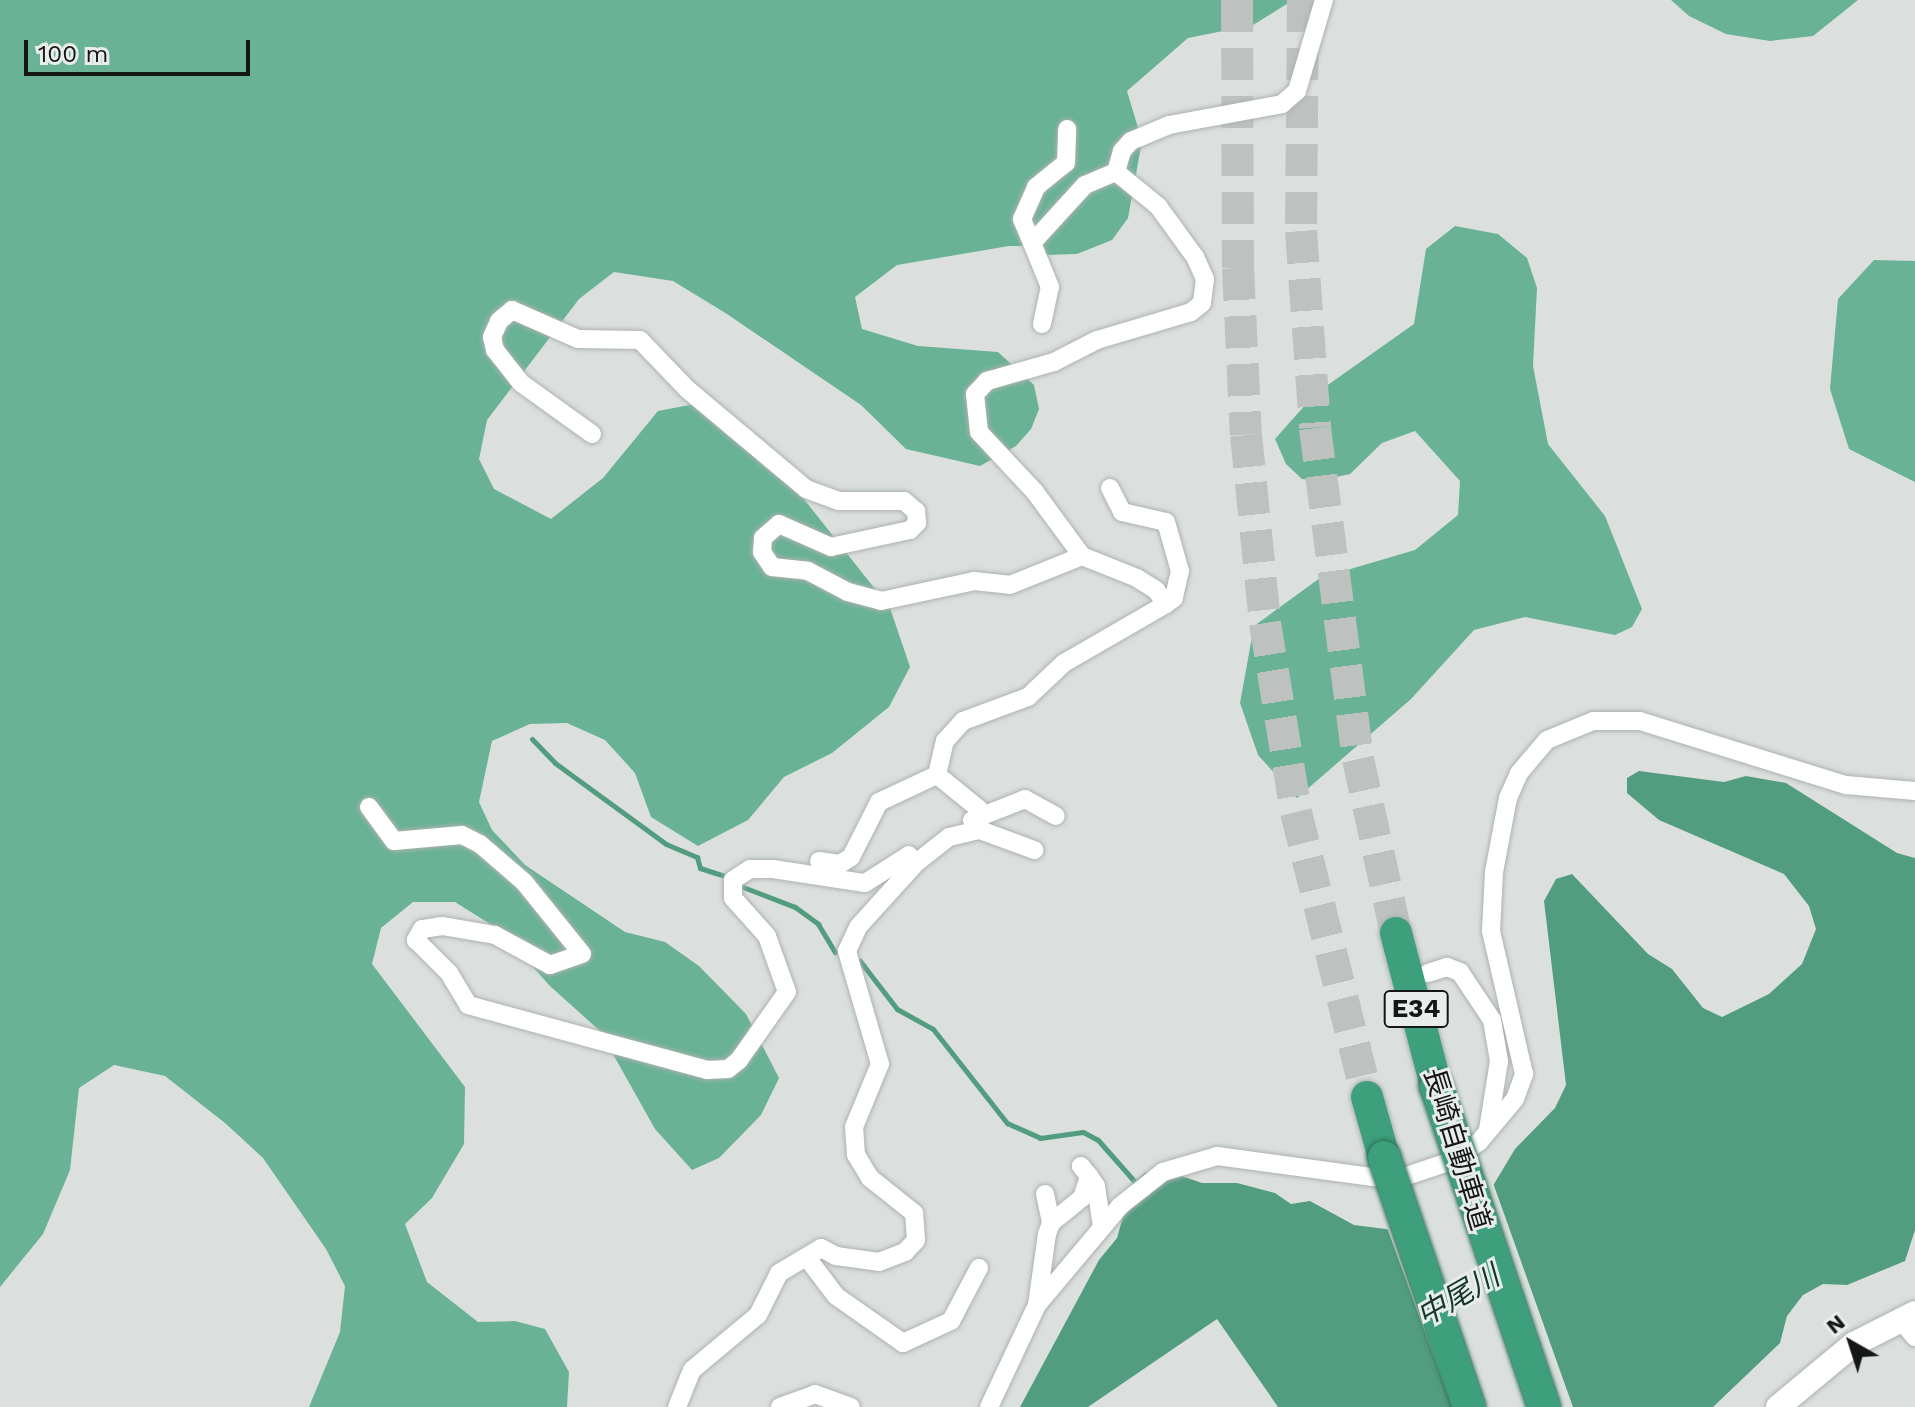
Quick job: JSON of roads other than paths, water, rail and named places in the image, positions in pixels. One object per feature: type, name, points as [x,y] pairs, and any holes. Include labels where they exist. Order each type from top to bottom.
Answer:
[{"type":"highway","name":"長崎自動車道","points":[[1396,933],[1436,1086],[1544,1407]]},
{"type":"highway","points":[[1367,1097],[1384,1157],[1469,1407]]},
{"type":"street","points":[[1032,243],[1085,185],[1116,172],[1131,141],[1169,125],[1282,104],[1297,91],[1324,0]]},
{"type":"street","points":[[1042,324],[1050,287],[1022,219],[1036,187],[1066,163],[1067,129]]},
{"type":"street","points":[[1116,172],[1158,206],[1188,246],[1205,279],[1202,303],[1191,312],[1097,340],[1036,369],[987,381],[975,394],[974,406],[985,440],[1035,492],[1082,556],[1137,578],[1156,590],[1166,604]]},
{"type":"street","points":[[592,434],[521,383],[495,350],[492,337],[499,321],[512,310],[578,339],[640,340],[687,389],[806,489],[839,501],[904,501],[916,511],[917,523],[910,530],[831,547],[779,524],[763,538],[762,552],[772,567],[808,571],[848,592],[881,601],[974,581],[1010,585],[1082,556]]},
{"type":"street","points":[[937,775],[945,741],[963,721],[1028,697],[1064,663],[1174,598],[1180,571],[1166,522],[1122,512],[1110,488]]},
{"type":"street","points":[[989,1407],[1037,1305],[1138,1188],[1187,1162],[1217,1156],[1263,1159],[1395,1180],[1454,1160],[1488,1130],[1515,1099],[1524,1074],[1491,931],[1501,825],[1519,773],[1547,740],[1593,721],[1640,721],[1846,785],[1915,791]]},
{"type":"street","points":[[937,775],[980,823],[1034,850]]},
{"type":"street","points":[[819,861],[840,864],[851,857],[879,802],[937,775]]},
{"type":"street","points":[[677,1407],[692,1370],[758,1315],[779,1273],[808,1259],[821,1248],[836,1256],[879,1262],[905,1252],[916,1240],[914,1213],[870,1178],[856,1155],[854,1127],[880,1064],[847,967],[847,951],[858,927],[916,863],[949,837],[1025,799],[1056,816]]},
{"type":"street","points":[[369,807],[394,841],[462,835],[480,844],[524,882],[582,954],[550,965],[495,935],[442,926],[422,929],[416,940],[449,973],[468,1005],[707,1070],[728,1069],[739,1060],[787,992],[767,936],[733,898],[733,880],[750,869],[773,869],[865,883],[877,880],[944,829],[980,823]]},
{"type":"street","points":[[1428,973],[1447,967],[1460,972],[1492,1020],[1499,1061],[1488,1130]]},
{"type":"street","points":[[1051,1223],[1082,1198],[1085,1171],[1096,1186],[1102,1227]]},
{"type":"street","points":[[1037,1305],[1051,1223],[1045,1194]]},
{"type":"street","points":[[808,1259],[836,1296],[903,1343],[951,1321],[979,1268]]},
{"type":"street","points":[[1778,1407],[1854,1344],[1910,1323]]},
{"type":"street","points":[[780,1407],[815,1394],[851,1407]]},
{"type":"water","name":"中尾川","points":[[1639,771],[1724,782],[1746,776],[1786,783],[1897,853],[1915,858],[1915,1230],[1905,1261],[1847,1285],[1823,1284],[1803,1295],[1787,1316],[1780,1343],[1713,1407],[1278,1407],[1217,1319],[1088,1407],[1020,1407],[1099,1260],[1117,1238],[1132,1184],[1145,1173],[1161,1169],[1202,1183],[1237,1183],[1275,1193],[1291,1204],[1310,1201],[1354,1225],[1401,1231],[1463,1214],[1494,1184],[1515,1149],[1555,1108],[1566,1085],[1544,901],[1556,879],[1572,874],[1648,954],[1672,969],[1703,1008],[1722,1017],[1769,994],[1802,964],[1816,929],[1809,906],[1784,874],[1659,820],[1627,793],[1627,778]]},
{"type":"waterway","points":[[532,739],[555,763],[666,844],[697,857],[700,868],[727,877]]},
{"type":"waterway","points":[[743,887],[795,907],[818,924],[835,952]]},
{"type":"waterway","points":[[860,961],[897,1009],[933,1029],[1007,1123],[1040,1138],[1083,1132],[1098,1140],[1135,1182]]},
{"type":"tunnel","points":[[1237,0],[1238,268],[1246,435],[1265,623],[1296,812],[1367,1097]]},
{"type":"tunnel","points":[[1303,0],[1301,231],[1315,428],[1358,759],[1396,933]]}]
